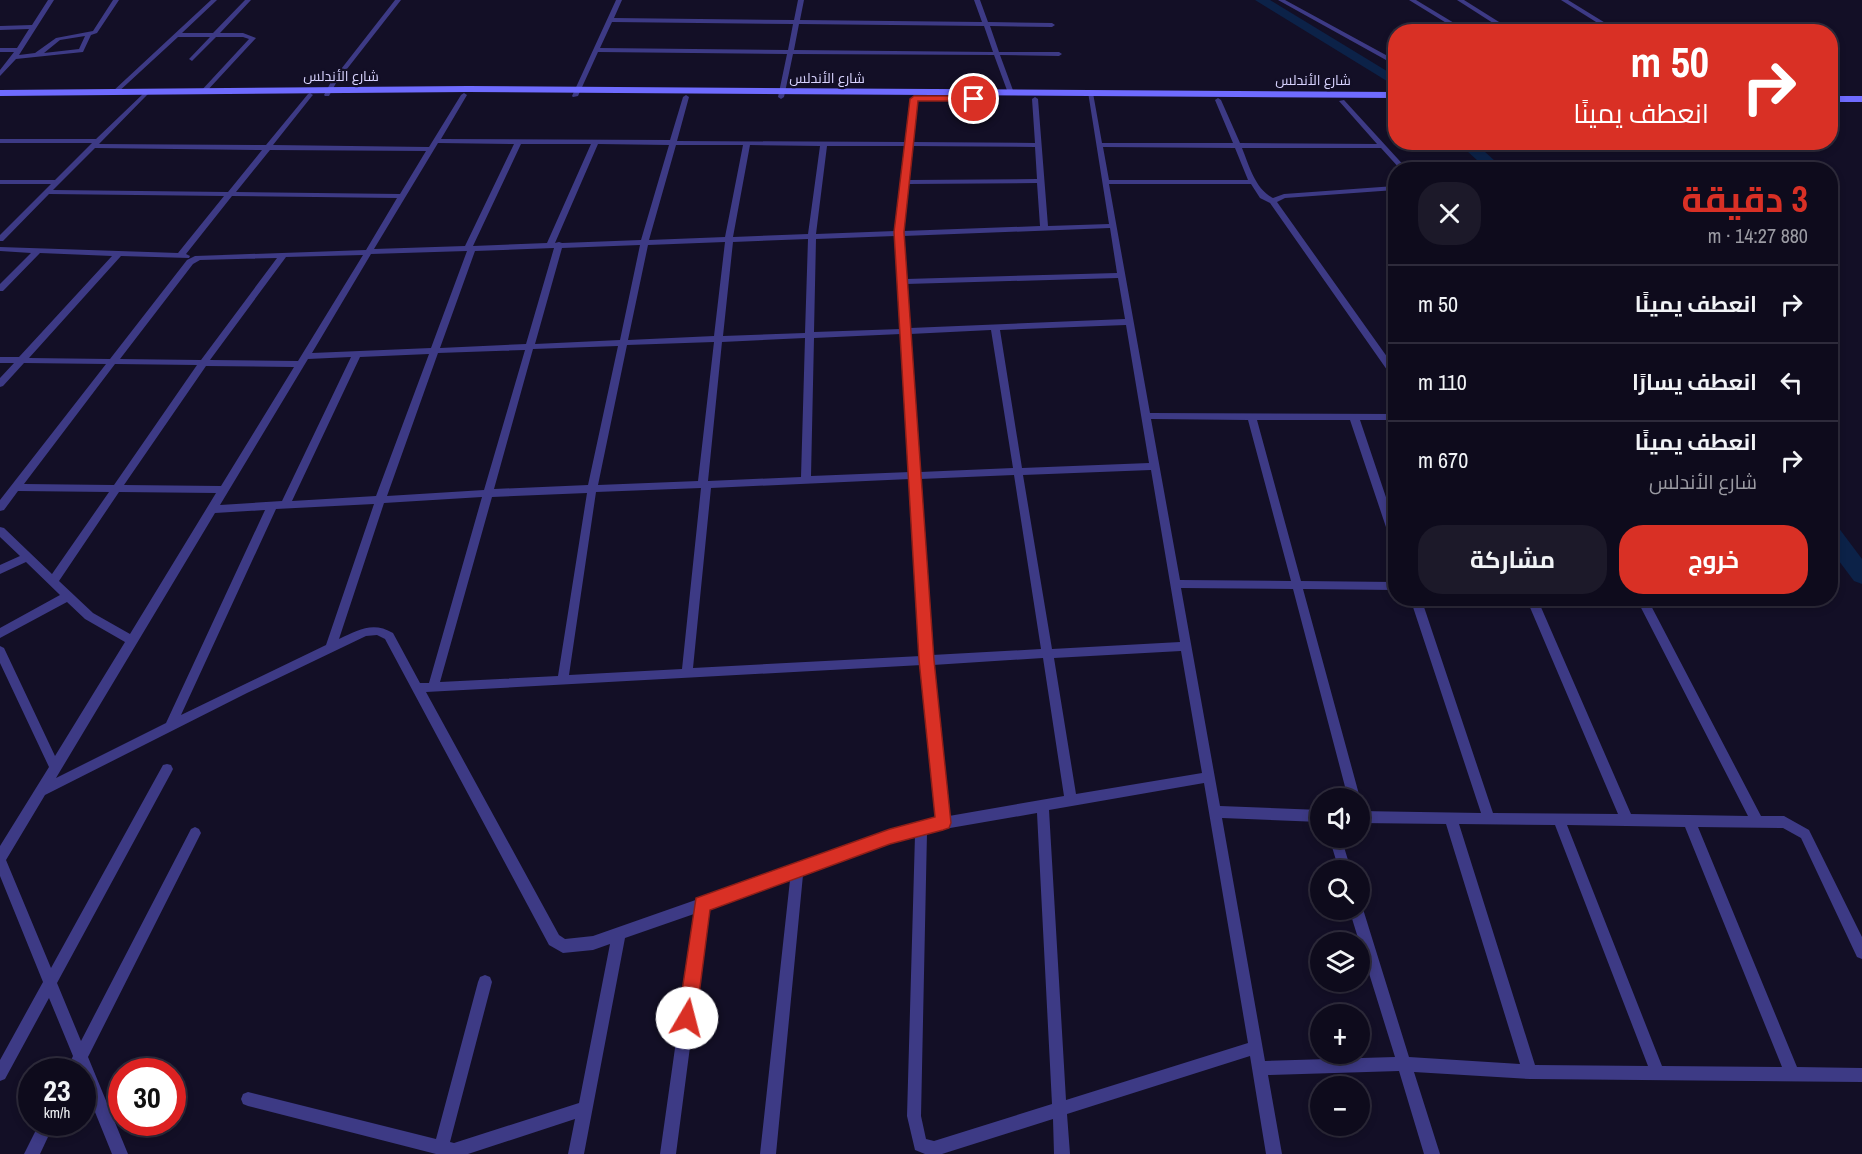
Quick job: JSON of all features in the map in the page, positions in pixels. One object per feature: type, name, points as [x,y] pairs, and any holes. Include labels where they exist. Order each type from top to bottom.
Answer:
[{"type":"main road","name":"شارع الأندلس","points":[[260,92],[310,95],[328,92],[464,95],[577,93],[686,97],[781,94],[914,99],[1388,95]]},
{"type":"main road","name":"شارع الأندلس","points":[[0,93],[1011,93],[1218,100],[1388,102]]},
{"type":"main road","points":[[1838,99],[1862,99]]},
{"type":"main road","points":[[1838,105],[1862,106]]},
{"type":"street","points":[[0,74],[51,0]]},
{"type":"street","points":[[37,55],[58,39],[98,30],[116,0]]},
{"type":"street","points":[[114,93],[214,0]]},
{"type":"street","points":[[192,59],[248,0]]},
{"type":"street","points":[[328,92],[398,0]]},
{"type":"street","points":[[577,93],[619,0]]},
{"type":"street","points":[[781,94],[801,0]]},
{"type":"street","points":[[977,0],[1011,93]]},
{"type":"street","points":[[1281,0],[1388,59]]},
{"type":"street","points":[[1412,0],[1452,24]]},
{"type":"street","points":[[1460,0],[1499,24]]},
{"type":"street","points":[[1564,0],[1604,24]]},
{"type":"street","points":[[610,20],[1052,25]]},
{"type":"street","points":[[0,28],[32,27]]},
{"type":"street","points":[[0,50],[37,55],[81,51],[89,33]]},
{"type":"street","points":[[177,35],[253,38],[203,92]]},
{"type":"street","points":[[597,50],[1059,54]]},
{"type":"street","points":[[0,239],[145,94]]},
{"type":"street","points":[[180,256],[310,95]]},
{"type":"street","points":[[120,1154],[0,859],[464,95]]},
{"type":"street","points":[[1090,96],[1274,1154]]},
{"type":"street","points":[[563,680],[592,489],[623,342],[645,241],[686,97]]},
{"type":"street","points":[[914,99],[899,232],[927,660],[943,823]]},
{"type":"street","points":[[1035,99],[1044,228]]},
{"type":"street","points":[[1218,100],[1253,182],[1263,196],[1273,201],[1388,365]]},
{"type":"street","points":[[1342,101],[1398,162]]},
{"type":"street","points":[[0,141],[267,148],[518,142],[1038,145]]},
{"type":"street","points":[[330,649],[380,500],[470,248],[518,142]]},
{"type":"street","points":[[433,688],[531,346],[555,244],[595,142]]},
{"type":"street","points":[[687,673],[729,238],[747,144]]},
{"type":"street","points":[[806,480],[812,235],[824,144]]},
{"type":"street","points":[[1099,145],[1384,146]]},
{"type":"street","points":[[905,182],[1041,181]]},
{"type":"street","points":[[0,182],[56,182]]},
{"type":"street","points":[[1105,182],[1253,182]]},
{"type":"street","points":[[1273,201],[1284,196],[1388,189]]},
{"type":"street","points":[[46,192],[403,196]]},
{"type":"street","points":[[0,249],[204,257],[1113,226]]},
{"type":"street","points":[[0,289],[38,250]]},
{"type":"street","points":[[0,384],[119,253]]},
{"type":"street","points":[[52,582],[203,363],[284,254]]},
{"type":"street","points":[[0,507],[190,262],[204,257]]},
{"type":"street","points":[[902,282],[1121,275]]},
{"type":"street","points":[[0,360],[203,363],[303,360],[357,354],[1129,322]]},
{"type":"street","points":[[995,328],[1071,800]]},
{"type":"street","points":[[285,505],[357,354]]},
{"type":"street","points":[[1146,416],[1388,417]]},
{"type":"street","points":[[1252,417],[1351,788]]},
{"type":"street","points":[[1354,417],[1388,518]]},
{"type":"street","points":[[213,509],[592,489],[1155,466]]},
{"type":"street","points":[[0,489],[225,490]]},
{"type":"street","points":[[170,727],[272,506]]},
{"type":"street","points":[[0,531],[89,616],[132,641]]},
{"type":"street","points":[[0,570],[27,557]]},
{"type":"street","points":[[1175,584],[1388,586]]},
{"type":"street","points":[[0,633],[68,596]]},
{"type":"street","points":[[1418,606],[1489,819]]},
{"type":"street","points":[[1534,606],[1628,820]]},
{"type":"street","points":[[1645,606],[1757,821]]},
{"type":"street","points":[[41,791],[364,632],[382,631],[389,636],[418,688],[554,940],[563,946],[572,946],[594,943],[921,827],[1209,777]]},
{"type":"street","points":[[418,688],[1186,646]]},
{"type":"street","points":[[0,651],[55,768]]},
{"type":"street","points":[[0,1074],[167,769]]},
{"type":"street","points":[[1043,805],[1062,1154]]},
{"type":"street","points":[[1215,812],[1310,816]]},
{"type":"street","points":[[1370,817],[1784,822],[1805,834],[1862,952]]},
{"type":"street","points":[[1451,819],[1530,1072]]},
{"type":"street","points":[[1559,820],[1658,1074]]},
{"type":"street","points":[[1689,821],[1793,1075]]},
{"type":"street","points":[[921,827],[914,1116],[920,1145],[928,1152],[1254,1048]]},
{"type":"street","points":[[80,1057],[195,833]]},
{"type":"street","points":[[768,1154],[797,870]]},
{"type":"street","points":[[668,1154],[702,904]]},
{"type":"street","points":[[1359,920],[1402,1064],[1432,1154]]},
{"type":"street","points":[[576,1154],[619,934]]},
{"type":"street","points":[[441,1148],[485,982]]},
{"type":"street","points":[[1259,1068],[1402,1064],[1530,1072],[1862,1076]]},
{"type":"street","points":[[248,1099],[454,1151],[584,1109]]},
{"type":"street","points":[[32,1154],[41,1136]]},
{"type":"waterway","points":[[1261,0],[1388,77]]},
{"type":"waterway","points":[[1474,150],[1488,162]]},
{"type":"waterway","points":[[1838,544],[1862,575]]},
{"type":"route","points":[[687,1018],[702,904],[890,837],[943,823],[927,660],[899,232],[914,99],[974,99]]}]
